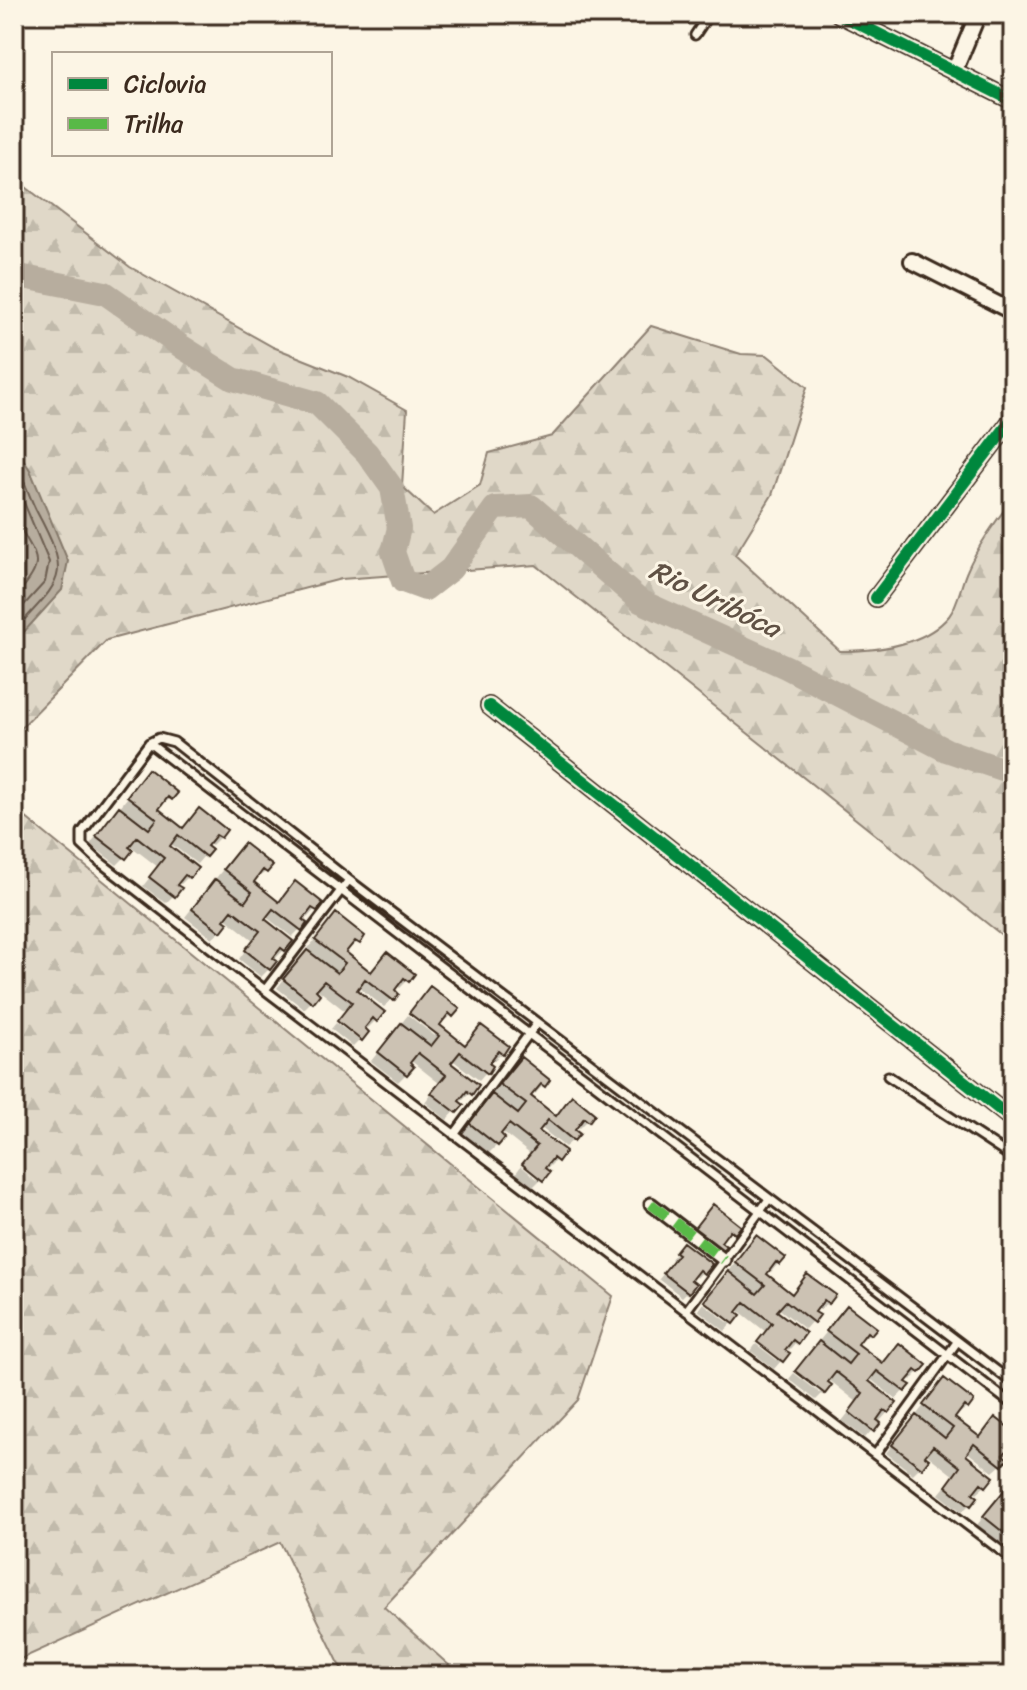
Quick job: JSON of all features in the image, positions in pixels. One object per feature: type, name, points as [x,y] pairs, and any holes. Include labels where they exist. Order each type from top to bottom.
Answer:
[{"type":"street","points":[[839,14],[1013,101]]},
{"type":"street","points":[[954,72],[978,14]]},
{"type":"street","points":[[912,261],[1013,312]]},
{"type":"street","points":[[876,598],[1013,418]]},
{"type":"street","points":[[489,706],[1013,1120]]},
{"type":"street","points":[[651,1204],[724,1260]]},
{"type":"lane","points":[[695,35],[709,14]]},
{"type":"lane","points":[[1013,1383],[349,880],[174,742],[159,738],[149,743],[82,832],[82,845],[265,990],[1013,1560]]},
{"type":"lane","points":[[149,743],[1013,1405]]},
{"type":"lane","points":[[265,990],[349,880]]},
{"type":"lane","points":[[454,1135],[537,1023]]},
{"type":"lane","points":[[888,1076],[1013,1158]]},
{"type":"lane","points":[[686,1311],[769,1199]]},
{"type":"lane","points":[[875,1455],[957,1342]]},
{"type":"green space","points":[[14,178],[130,267],[273,347],[348,377],[407,410],[402,486],[433,515],[480,485],[489,453],[552,436],[651,326],[741,354],[767,355],[807,387],[772,495],[735,555],[840,651],[899,645],[939,626],[952,611],[976,552],[1013,498],[1013,944],[536,565],[341,579],[107,640],[14,735]]},
{"type":"green space","points":[[14,808],[613,1296],[578,1400],[384,1607],[461,1676],[345,1676],[280,1542],[14,1662]]},
{"type":"water","points":[[14,445],[30,470],[68,561],[62,590],[14,643]]},
{"type":"building","points":[[148,769],[178,793],[172,800],[168,797],[159,809],[183,828],[199,808],[227,830],[221,838],[216,835],[207,846],[212,850],[206,857],[178,835],[170,846],[198,868],[190,878],[185,875],[177,885],[182,888],[175,897],[149,877],[164,858],[137,837],[129,847],[133,850],[126,859],[96,836],[119,806],[149,829],[157,819],[127,796]]},
{"type":"building","points":[[244,843],[273,866],[267,873],[263,870],[254,882],[279,902],[295,881],[323,903],[317,911],[312,908],[303,920],[307,923],[302,931],[273,909],[265,919],[293,941],[285,951],[281,948],[273,958],[277,961],[270,970],[245,950],[260,931],[232,910],[224,920],[228,923],[221,932],[192,909],[215,879],[245,902],[252,892],[223,869]]},
{"type":"building","points":[[336,913],[365,936],[360,944],[355,941],[346,952],[371,972],[387,952],[415,974],[409,982],[404,978],[395,990],[399,994],[394,1001],[365,979],[357,990],[385,1012],[377,1022],[373,1018],[365,1028],[369,1032],[362,1041],[337,1021],[352,1002],[324,981],[316,990],[320,994],[313,1003],[283,979],[307,950],[337,973],[345,963],[315,940]]},
{"type":"building","points":[[430,986],[460,1009],[453,1017],[449,1013],[440,1025],[465,1045],[481,1025],[509,1046],[503,1055],[498,1051],[489,1063],[493,1066],[488,1074],[460,1052],[451,1063],[479,1085],[472,1095],[467,1091],[459,1101],[464,1105],[457,1113],[431,1093],[446,1075],[418,1053],[410,1063],[414,1067],[407,1075],[378,1052],[401,1023],[431,1046],[439,1036],[409,1013]]},
{"type":"building","points":[[521,1057],[550,1080],[545,1087],[541,1084],[531,1096],[556,1116],[572,1095],[595,1114],[589,1122],[584,1118],[575,1130],[580,1134],[574,1141],[548,1120],[539,1131],[566,1151],[558,1162],[553,1158],[545,1168],[550,1172],[543,1181],[522,1164],[537,1146],[509,1124],[501,1134],[505,1138],[498,1146],[469,1123],[492,1094],[518,1114],[526,1104],[499,1084]]},
{"type":"building","points":[[713,1204],[741,1226],[735,1234],[730,1230],[721,1242],[726,1246],[720,1253],[692,1231]]},
{"type":"building","points":[[756,1235],[786,1258],[780,1265],[776,1262],[767,1274],[792,1294],[807,1274],[836,1295],[829,1304],[824,1300],[815,1312],[820,1315],[814,1323],[786,1301],[777,1311],[806,1333],[798,1344],[793,1340],[785,1350],[790,1353],[783,1362],[757,1342],[772,1323],[745,1302],[737,1312],[741,1315],[734,1324],[704,1301],[728,1271],[757,1294],[765,1285],[735,1262]]},
{"type":"building","points":[[683,1242],[712,1264],[704,1274],[699,1270],[691,1280],[696,1284],[689,1293],[663,1273]]},
{"type":"building","points":[[847,1305],[877,1328],[871,1335],[867,1332],[858,1344],[883,1363],[899,1343],[927,1365],[920,1373],[916,1370],[906,1382],[911,1385],[905,1392],[877,1371],[869,1381],[897,1403],[889,1413],[884,1410],[877,1420],[881,1423],[874,1432],[849,1412],[863,1393],[836,1372],[828,1382],[832,1385],[825,1394],[795,1371],[819,1341],[848,1364],[856,1354],[826,1331]]},
{"type":"building","points":[[944,1378],[974,1401],[968,1409],[964,1406],[955,1418],[980,1437],[995,1417],[1013,1431],[1013,1444],[1003,1455],[1008,1459],[1002,1466],[974,1444],[966,1455],[994,1477],[986,1487],[981,1483],[973,1493],[978,1497],[971,1506],[946,1486],[960,1467],[933,1446],[925,1456],[929,1459],[922,1468],[892,1445],[916,1415],[945,1438],[953,1428],[923,1405]]},
{"type":"building","points":[[1007,1487],[1013,1492],[1013,1540],[983,1516]]},
{"type":"waterway","name":"Rio Uribóca","points":[[14,275],[105,293],[233,379],[317,403],[367,453],[392,488],[399,528],[393,552],[403,581],[425,589],[451,569],[495,508],[531,506],[640,601],[786,667],[946,750],[1013,773]]},
{"type":"marked path","points":[[651,1204],[724,1260]]},
{"type":"cycle path","points":[[839,14],[1013,101]]},
{"type":"cycle path","points":[[876,598],[1013,418]]},
{"type":"cycle path","points":[[489,706],[1013,1120]]}]
